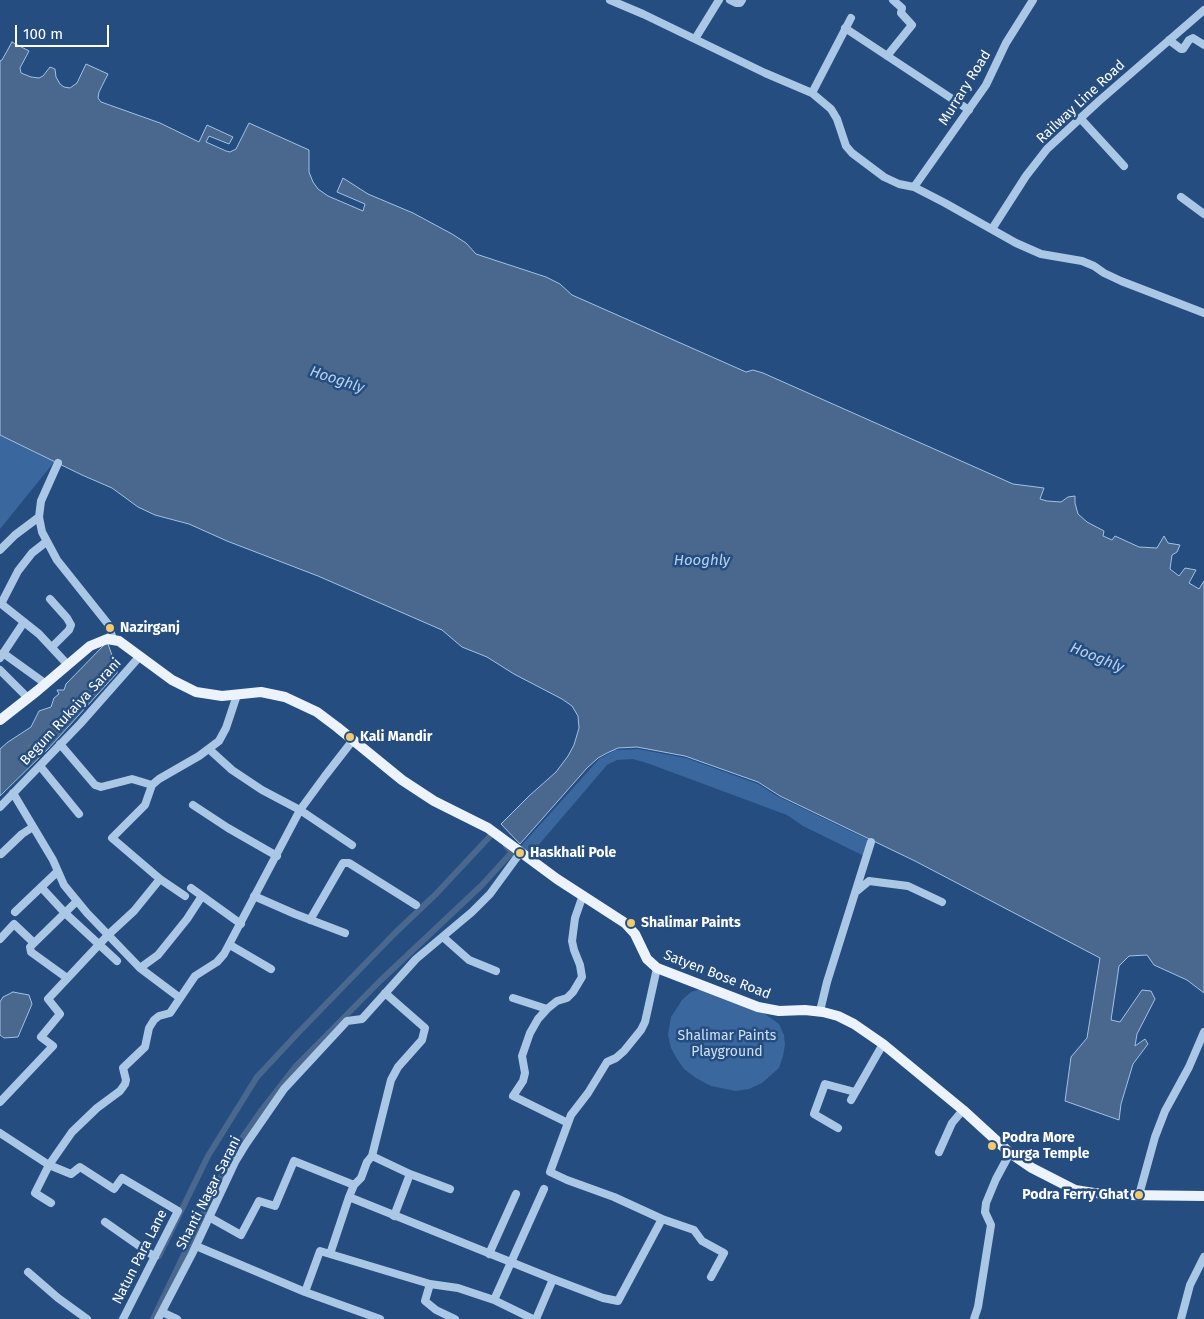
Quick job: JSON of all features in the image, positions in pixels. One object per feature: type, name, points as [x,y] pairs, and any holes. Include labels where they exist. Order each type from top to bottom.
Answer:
[{"type":"main road","name":"Satyen Bose Road","points":[[113,639],[119,641],[172,680],[196,692],[222,696],[261,692],[285,697],[317,712],[402,780],[434,801],[488,828],[557,879],[625,923],[635,934],[647,959],[657,968],[758,1007],[780,1011],[820,1011],[838,1016],[854,1024],[883,1044],[963,1110],[1010,1153],[1032,1168],[1075,1190],[1094,1193],[1204,1196]]},
{"type":"main road","points":[[0,720],[98,641],[113,639]]},
{"type":"street","points":[[610,0],[812,93],[831,109],[837,119],[846,146],[852,153],[884,177],[899,184],[914,187],[1041,254],[1082,261],[1121,281],[1203,311]]},
{"type":"street","points":[[695,39],[720,0]]},
{"type":"street","points":[[730,0],[740,3],[742,0]]},
{"type":"street","points":[[887,56],[912,25],[900,13],[902,8],[893,0]]},
{"type":"street","name":"Murrary Road","points":[[914,187],[986,85],[1006,43],[1033,0]]},
{"type":"street","name":"Railway Line Road","points":[[992,228],[1026,176],[1047,149],[1203,11]]},
{"type":"street","points":[[812,93],[851,18]]},
{"type":"street","points":[[845,28],[969,110]]},
{"type":"street","points":[[1169,40],[1181,49],[1189,40],[1194,38],[1204,44]]},
{"type":"street","points":[[1080,118],[1124,166]]},
{"type":"street","points":[[1182,197],[1204,214]]},
{"type":"street","points":[[58,463],[41,501],[40,526],[46,542],[57,560],[108,624],[113,639]]},
{"type":"street","points":[[0,550],[15,535],[39,517]]},
{"type":"street","points":[[46,542],[32,552],[18,571],[1,604],[24,622],[68,664]]},
{"type":"street","points":[[50,599],[71,625],[69,630],[52,648]]},
{"type":"street","points":[[24,622],[2,656],[46,684]]},
{"type":"street","name":"Begum Rukaiya Sarani","points":[[0,807],[140,656]]},
{"type":"street","points":[[0,670],[28,698]]},
{"type":"street","points":[[186,896],[160,879],[112,838],[145,804],[152,785],[159,779],[210,750],[219,741],[237,695]]},
{"type":"street","points":[[51,1203],[35,1193],[49,1165],[72,1132],[97,1108],[120,1091],[126,1080],[123,1068],[145,1047],[149,1028],[154,1020],[170,1012],[195,976],[217,962],[230,945],[300,810],[353,740]]},
{"type":"street","points":[[60,744],[95,785],[101,787],[132,780],[152,785]]},
{"type":"street","points":[[210,750],[232,770],[262,790],[300,810],[352,845]]},
{"type":"street","points":[[40,766],[79,814]]},
{"type":"street","points":[[13,793],[64,885],[77,901],[140,968],[180,998]]},
{"type":"street","points":[[193,804],[228,828],[277,856]]},
{"type":"street","points":[[1,854],[22,834],[33,827]]},
{"type":"street","points":[[820,1011],[827,982],[872,842]]},
{"type":"street","name":"Shanti Nagar Sarani","points":[[160,1315],[246,1144],[284,1089],[347,1021],[362,1019],[416,960],[490,894],[518,851]]},
{"type":"street","points":[[310,920],[342,863],[349,863],[416,905]]},
{"type":"street","points":[[15,912],[57,872]]},
{"type":"street","points":[[0,1102],[52,1046],[41,1037],[60,1014],[48,999],[99,944],[134,911],[160,879]]},
{"type":"street","points":[[856,892],[868,881],[908,886],[942,902]]},
{"type":"street","points":[[41,887],[65,913],[117,961]]},
{"type":"street","points":[[191,888],[241,924]]},
{"type":"street","points":[[568,1123],[513,1096],[523,1081],[525,1073],[522,1056],[538,1019],[546,1009],[557,1001],[567,998],[582,977],[572,941],[575,918],[583,895]]},
{"type":"street","points":[[140,968],[158,955],[187,919],[202,896]]},
{"type":"street","points":[[254,896],[310,920],[345,932]]},
{"type":"street","points":[[66,978],[31,952],[30,947],[77,901]]},
{"type":"street","points":[[0,939],[14,924],[34,943]]},
{"type":"street","points":[[443,937],[469,960],[496,971]]},
{"type":"street","points":[[230,945],[271,969]]},
{"type":"street","points":[[657,968],[641,1030],[624,1051],[616,1058],[607,1062],[588,1093],[571,1115],[550,1172],[662,1219],[694,1230],[702,1241],[724,1253],[711,1276]]},
{"type":"street","points":[[330,1254],[354,1185],[361,1178],[367,1162],[372,1156],[391,1080],[398,1067],[422,1040],[425,1028],[385,993]]},
{"type":"street","points":[[513,998],[546,1009]]},
{"type":"street","points":[[1139,1195],[1155,1137],[1165,1111],[1189,1066],[1204,1032]]},
{"type":"street","points":[[851,1100],[883,1044]]},
{"type":"street","points":[[838,1128],[814,1114],[825,1084],[855,1092]]},
{"type":"street","points":[[939,1152],[952,1123],[963,1110]]},
{"type":"street","points":[[0,1133],[49,1165]]},
{"type":"street","points":[[974,1319],[978,1307],[991,1225],[985,1212],[986,1203],[1010,1153]]},
{"type":"street","points":[[372,1156],[410,1174],[450,1189]]},
{"type":"street","points":[[209,1217],[242,1235],[260,1201],[275,1206],[294,1161],[354,1185]]},
{"type":"street","name":"Natun Para Lane","points":[[49,1165],[71,1174],[80,1168],[114,1190],[122,1178],[178,1211],[123,1319]]},
{"type":"street","points":[[394,1216],[410,1174]]},
{"type":"street","points":[[494,1300],[544,1189]]},
{"type":"street","points":[[489,1254],[516,1194]]},
{"type":"street","points":[[349,1197],[489,1254],[603,1298],[618,1301],[662,1219]]},
{"type":"street","points":[[105,1222],[154,1257]]},
{"type":"street","points":[[196,1246],[305,1292],[380,1319]]},
{"type":"street","points":[[305,1292],[320,1252],[430,1284],[458,1288],[494,1300],[534,1319],[553,1278]]},
{"type":"street","points":[[1181,1319],[1190,1286],[1204,1257]]},
{"type":"street","points":[[28,1272],[58,1298],[87,1319]]},
{"type":"street","points":[[430,1284],[425,1301],[436,1310],[455,1319]]},
{"type":"street","points":[[160,1315],[177,1319]]},
{"type":"green space","points":[[0,435],[55,461],[0,529]]},
{"type":"green space","points":[[638,749],[686,758],[758,784],[777,796],[869,840],[864,856],[803,826],[787,815],[633,759],[617,760],[607,765],[530,855],[521,846],[599,759],[615,750]]},
{"type":"green space","name":"Shalimar Paints Playground","points":[[701,989],[757,1008],[779,1024],[784,1035],[783,1056],[779,1068],[762,1083],[749,1089],[736,1091],[711,1086],[684,1069],[677,1059],[671,1048],[668,1035],[671,1017],[682,1000],[691,992]]},
{"type":"water","name":"Hooghly","points":[[12,42],[29,51],[20,68],[21,73],[39,78],[50,67],[55,69],[56,77],[60,84],[70,88],[77,83],[86,64],[108,74],[99,92],[98,98],[101,102],[160,123],[199,142],[207,125],[233,137],[229,144],[209,136],[206,142],[230,152],[236,149],[249,123],[309,150],[309,172],[313,182],[318,189],[328,196],[363,211],[365,204],[337,192],[343,178],[368,194],[413,213],[452,234],[466,243],[476,254],[546,277],[560,284],[572,295],[746,372],[753,370],[763,373],[1013,484],[1044,488],[1040,499],[1061,502],[1068,497],[1075,496],[1078,514],[1087,522],[1104,531],[1103,536],[1112,540],[1115,536],[1139,547],[1157,548],[1164,536],[1168,543],[1180,545],[1177,552],[1172,555],[1170,569],[1179,576],[1185,568],[1196,570],[1189,583],[1199,589],[1204,581],[1204,993],[1187,980],[1154,965],[1147,955],[1129,956],[1119,966],[1111,1020],[1120,1022],[1142,990],[1151,991],[1155,999],[1137,1034],[1135,1046],[1145,1039],[1148,1044],[1133,1064],[1121,1104],[1119,1120],[1065,1101],[1071,1057],[1087,1038],[1100,958],[915,861],[780,796],[758,782],[685,756],[637,747],[618,748],[607,753],[587,768],[520,844],[501,824],[556,772],[568,756],[574,745],[579,728],[578,716],[572,706],[487,657],[462,647],[442,630],[318,576],[227,541],[189,524],[155,515],[138,507],[112,488],[0,435],[0,61]]},
{"type":"water","points":[[105,644],[108,644],[117,667],[117,673],[48,749],[0,796],[0,749],[31,727],[39,711],[51,707],[54,698],[59,694],[57,690],[64,690],[66,684]]},
{"type":"water","points":[[13,992],[29,995],[32,1004],[18,1037],[4,1038],[0,1035],[0,1002],[3,997]]},
{"type":"waterway","points":[[159,1256],[208,1156],[257,1077],[494,832],[496,835]]},
{"type":"waterway","points":[[153,1319],[234,1150],[261,1111],[296,1066],[380,981],[482,885],[512,852],[506,846]]},
{"type":"place","name":"Nazirganj","points":[[110,628]]},
{"type":"place","name":"Kali Mandir","points":[[350,737]]},
{"type":"place","name":"Haskhali Pole","points":[[520,853]]},
{"type":"place","name":"Shalimar Paints","points":[[631,923]]},
{"type":"place","name":"Podra More Durga Temple","points":[[992,1146]]},
{"type":"place","name":"Podra Ferry Ghat","points":[[1139,1195]]}]
